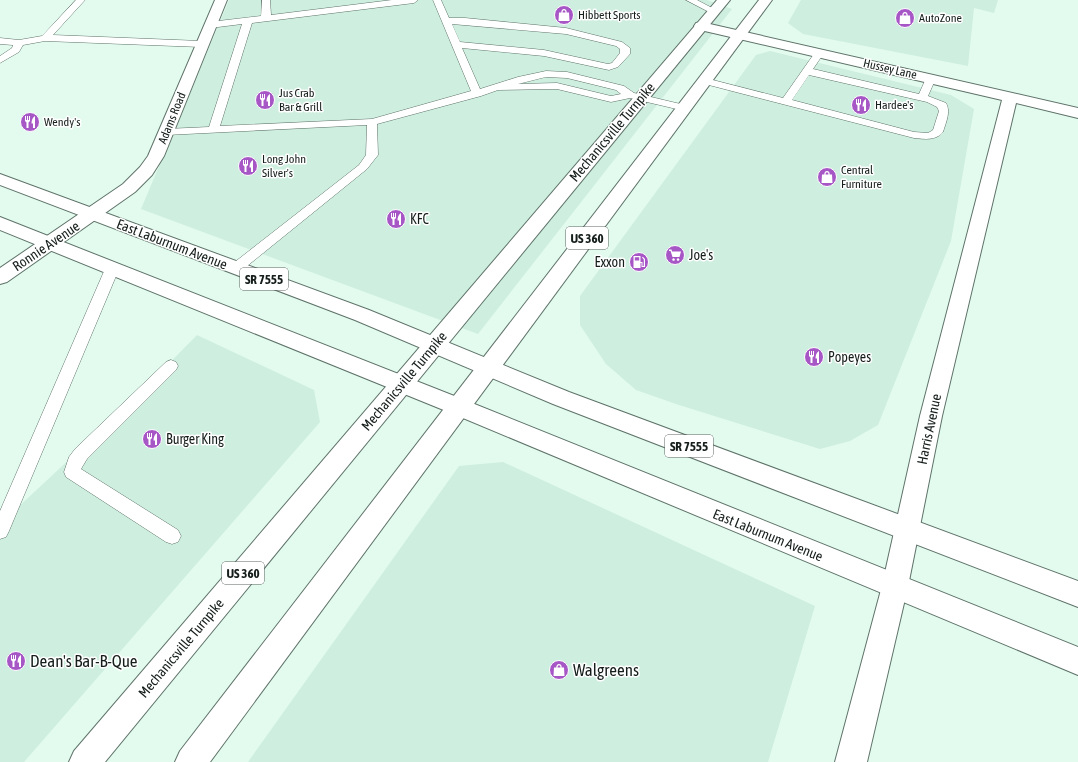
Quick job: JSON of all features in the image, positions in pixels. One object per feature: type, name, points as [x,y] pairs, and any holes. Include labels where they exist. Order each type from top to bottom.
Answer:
[{"type":"main road","name":"Adams Road","points":[[92,214],[129,188],[146,171],[156,156],[220,0]]},
{"type":"main road","name":"Mechanicsville Turnpike","points":[[85,762],[435,345],[636,96],[724,0]]},
{"type":"main road","name":"US 360","points":[[191,762],[766,0]]},
{"type":"main road","name":"Hussey Lane","points":[[701,26],[1078,113]]},
{"type":"main road","name":"Harris Avenue","points":[[852,762],[908,530],[931,416],[1010,97]]},
{"type":"main road","name":"East Laburnum Avenue","points":[[0,179],[362,315],[489,367]]},
{"type":"main road","name":"Ronnie Avenue","points":[[0,277],[92,214]]},
{"type":"main road","points":[[0,223],[401,384]]},
{"type":"main road","name":"SR 7555","points":[[489,367],[641,428],[908,530]]},
{"type":"main road","name":"East Laburnum Avenue","points":[[401,384],[1078,661]]},
{"type":"main road","points":[[908,530],[1078,594]]},
{"type":"lane","points":[[45,38],[81,0]]},
{"type":"lane","points":[[266,0],[266,18]]},
{"type":"lane","points":[[210,25],[414,0]]},
{"type":"lane","points":[[437,0],[476,94]]},
{"type":"lane","points":[[690,0],[714,11]]},
{"type":"lane","points":[[213,130],[248,20]]},
{"type":"lane","points":[[446,21],[465,21],[566,31],[619,44],[625,48],[625,54],[615,65],[609,67],[544,53],[456,45]]},
{"type":"lane","points":[[0,42],[19,43],[45,38],[201,44]]},
{"type":"lane","points":[[0,60],[16,50],[19,43]]},
{"type":"lane","points":[[786,102],[820,53]]},
{"type":"lane","points":[[705,81],[914,134],[929,136],[938,132],[944,111],[942,105],[807,71]]},
{"type":"lane","points":[[166,132],[372,122],[476,94],[522,79],[546,74],[567,75],[620,88],[636,96],[685,108]]},
{"type":"lane","points":[[922,99],[931,78]]},
{"type":"lane","points":[[236,268],[363,167],[372,154],[372,122]]},
{"type":"lane","points":[[0,531],[112,269]]},
{"type":"lane","points":[[171,366],[81,454],[75,462],[72,472],[172,536]]},
{"type":"shaded area","points":[[229,0],[707,0],[732,9],[478,334],[141,209]]},
{"type":"shaded area","points":[[801,0],[998,0],[994,13],[974,8],[968,66],[803,34],[788,23]]},
{"type":"shaded area","points":[[770,51],[951,95],[974,109],[951,241],[878,425],[850,441],[820,449],[636,390],[606,364],[580,325],[580,296],[756,55]]},
{"type":"shaded area","points":[[197,335],[314,390],[320,422],[24,762],[0,762],[0,524],[133,400]]},
{"type":"shaded area","points":[[503,462],[815,606],[768,762],[248,762],[459,466]]},
{"type":"place","name":"Hibbett Sports","points":[[564,15]]},
{"type":"place","name":"AutoZone","points":[[905,18]]},
{"type":"place","name":"Jus Crab Bar & Grill","points":[[265,100]]},
{"type":"place","name":"Hardee's","points":[[861,105]]},
{"type":"place","name":"Wendy's","points":[[30,122]]},
{"type":"place","name":"Long John Silver's","points":[[248,166]]},
{"type":"place","name":"Central Furniture","points":[[827,177]]},
{"type":"place","name":"KFC","points":[[396,219]]},
{"type":"place","name":"Joe's","points":[[675,255]]},
{"type":"place","name":"Exxon","points":[[639,262]]},
{"type":"place","name":"Popeyes","points":[[814,357]]},
{"type":"place","name":"Burger King","points":[[152,439]]},
{"type":"place","name":"Dean's Bar-B-Que","points":[[16,661]]},
{"type":"place","name":"Walgreens","points":[[559,670]]}]
